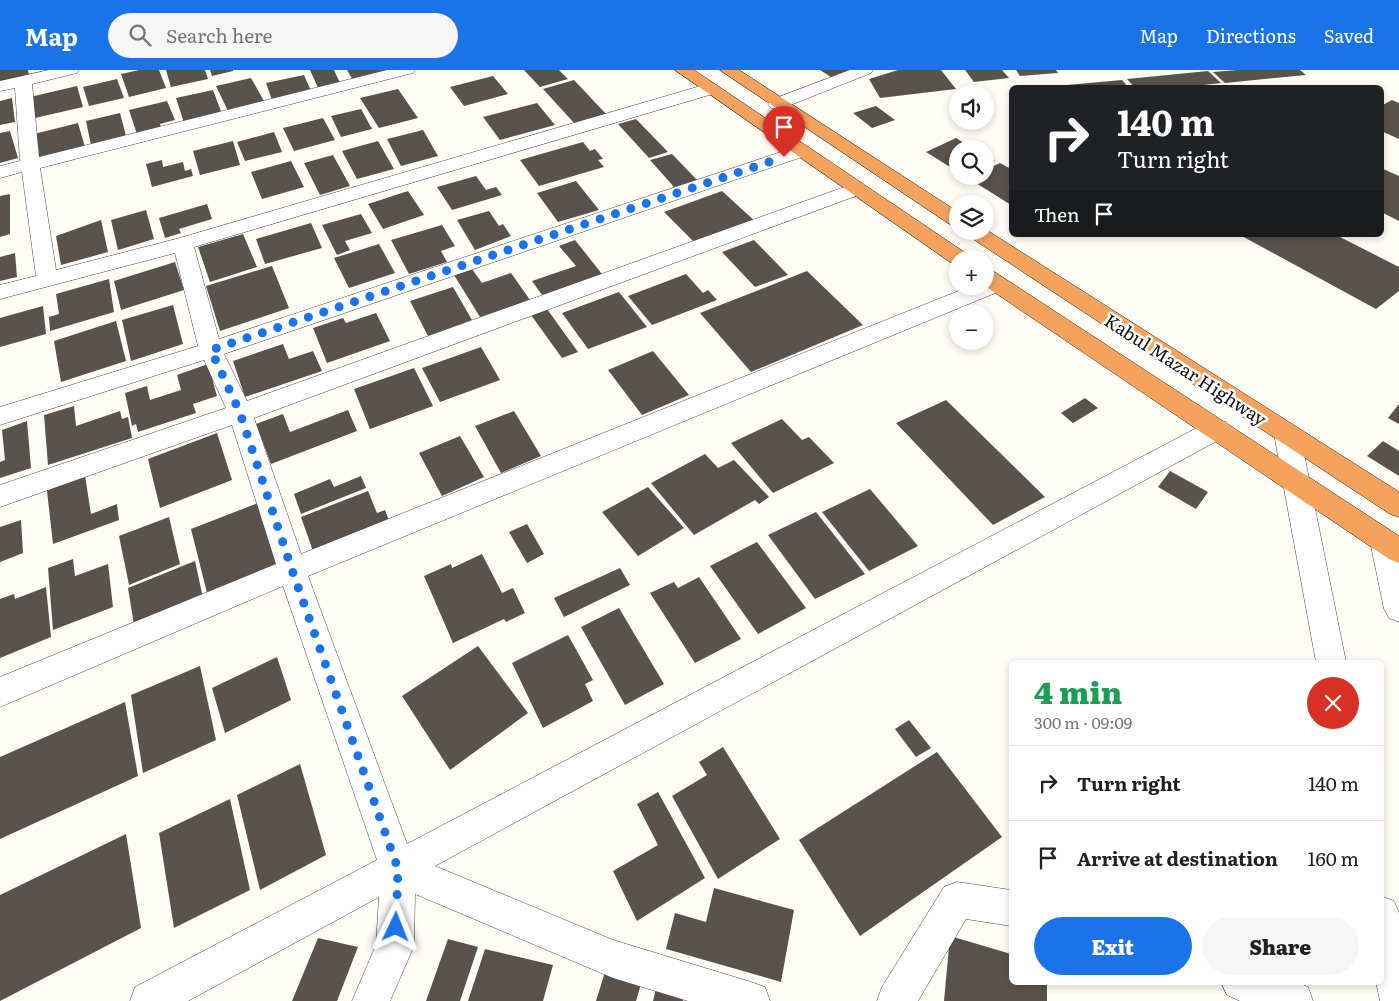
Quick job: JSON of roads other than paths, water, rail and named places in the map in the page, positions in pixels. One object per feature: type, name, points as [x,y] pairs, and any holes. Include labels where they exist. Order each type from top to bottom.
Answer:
[{"type":"highway","points":[[683,70],[949,252]]},
{"type":"highway","points":[[728,70],[777,104],[949,215]]},
{"type":"highway","name":"Kabul Mazar Highway","points":[[988,240],[1399,506]]},
{"type":"highway","name":"Kabul Mazar Highway","points":[[994,282],[1217,429],[1294,483],[1392,546]]},
{"type":"street","points":[[0,86],[71,70]]},
{"type":"street","points":[[0,172],[407,70]]},
{"type":"street","points":[[777,104],[865,70]]},
{"type":"street","points":[[23,81],[30,164],[47,279]]},
{"type":"street","points":[[0,292],[183,244],[710,89]]},
{"type":"street","points":[[0,416],[211,350],[802,151]]},
{"type":"street","points":[[0,496],[240,413],[857,189]]},
{"type":"street","points":[[183,244],[211,350],[240,413],[292,570],[398,869],[395,946],[371,1001]]},
{"type":"street","points":[[0,692],[955,295]]},
{"type":"street","points":[[148,1001],[398,869],[1217,429]]},
{"type":"street","points":[[1287,434],[1294,483],[1331,660]]},
{"type":"street","points":[[1392,546],[1399,609]]},
{"type":"street","points":[[398,869],[613,959],[751,1001]]},
{"type":"street","points":[[896,1001],[957,900],[1009,908]]},
{"type":"street","points":[[1384,928],[1399,1001]]},
{"type":"street","points":[[1249,985],[1294,1001]]}]
